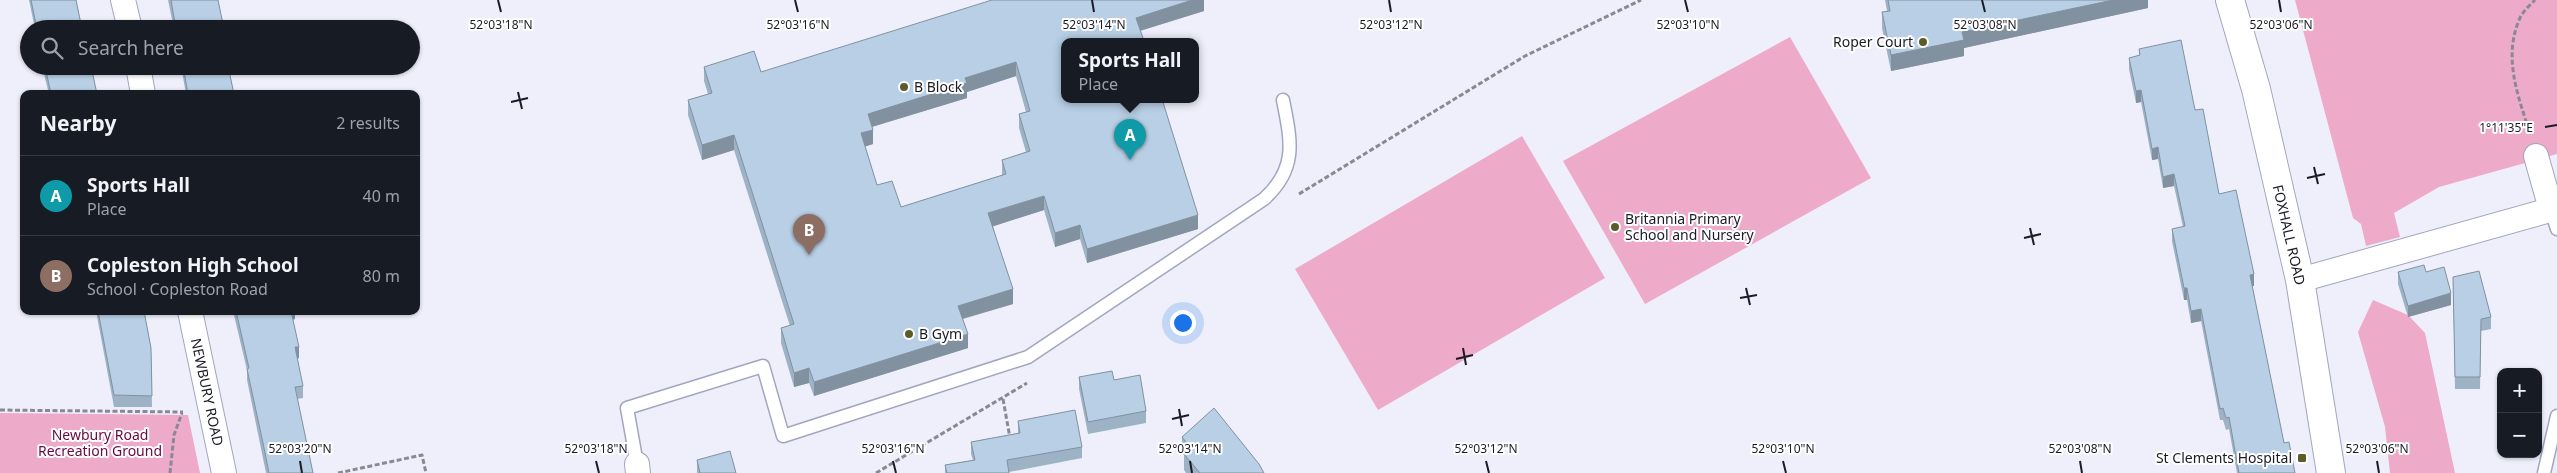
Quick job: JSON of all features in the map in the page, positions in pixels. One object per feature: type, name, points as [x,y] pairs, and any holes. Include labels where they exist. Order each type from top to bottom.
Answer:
[{"type":"street","points":[[124,0],[128,20]]},
{"type":"street","name":"FOXHALL ROAD","points":[[2230,0],[2256,89],[2300,280],[2331,473]]},
{"type":"street","points":[[140,75],[142,90]]},
{"type":"street","points":[[2300,280],[2555,215],[2536,156]]},
{"type":"street","name":"NEWBURY ROAD","points":[[191,315],[224,473]]},
{"type":"lane","points":[[637,469],[627,408],[763,366],[783,436],[1028,357],[1264,199],[1276,189],[1290,161],[1290,139],[1283,100]]},
{"type":"lane","points":[[2544,473],[2557,416]]},
{"type":"path","points":[[2535,0],[2520,17],[2512,45],[2512,74],[2536,156]]},
{"type":"path","points":[[1003,399],[1012,445]]},
{"type":"path","points":[[0,410],[211,412]]},
{"type":"path","points":[[170,473],[174,435],[182,414]]},
{"type":"path","points":[[338,473],[422,455],[426,473]]},
{"type":"green space","points":[[2295,0],[2557,0],[2557,154],[2439,187],[2394,213],[2400,237],[2366,246],[2361,224],[2353,218]]},
{"type":"green space","points":[[1790,37],[1871,178],[1645,304],[1563,161]]},
{"type":"green space","points":[[1522,136],[1605,278],[1378,410],[1295,269]]},
{"type":"green space","points":[[2373,300],[2408,315],[2425,333],[2455,473],[2390,473],[2385,427],[2358,332]]},
{"type":"green space","name":"Newbury Road Recreation Ground","points":[[0,413],[188,415],[200,473],[0,473]]},
{"type":"building","points":[[31,0],[76,0],[80,20],[35,20]]},
{"type":"building","points":[[171,0],[218,0],[222,20],[174,20]]},
{"type":"building","points":[[992,0],[1192,0],[1136,18],[1143,38],[1061,38],[1061,103],[1163,103],[1198,215],[1087,249],[1080,225],[1055,233],[1044,196],[988,213],[1013,289],[958,306],[968,334],[814,382],[809,368],[794,373],[781,328],[794,324],[734,135],[702,145],[688,100],[712,93],[704,67],[754,51],[761,72]],"holes":[[[1016,62],[1030,111],[1019,114],[1030,151],[1002,160],[1006,174],[901,207],[892,181],[877,185],[861,133],[873,130],[868,114],[967,83],[965,78]]]},
{"type":"building","points":[[1888,0],[2113,0],[1962,32],[1964,40],[1891,55],[1882,12],[1890,11]]},
{"type":"building","points":[[2181,40],[2195,110],[2203,109],[2219,194],[2236,190],[2254,274],[2250,275],[2284,443],[2289,442],[2295,473],[2239,473],[2229,417],[2226,418],[2223,408],[2220,409],[2201,309],[2191,311],[2187,288],[2184,288],[2172,229],[2185,226],[2174,174],[2163,177],[2158,147],[2152,149],[2141,90],[2136,91],[2129,58],[2140,55],[2139,49]]},
{"type":"building","points":[[47,75],[93,75],[96,90],[50,90]]},
{"type":"building","points":[[185,75],[230,75],[233,90],[187,90]]},
{"type":"building","points":[[2424,265],[2426,272],[2444,267],[2451,293],[2408,306],[2398,272]]},
{"type":"building","points":[[2479,271],[2491,317],[2481,319],[2480,377],[2455,377],[2453,277]]},
{"type":"building","points":[[99,315],[145,315],[151,348],[152,396],[114,395]]},
{"type":"building","points":[[237,315],[292,315],[299,347],[295,347],[303,386],[295,387],[313,473],[269,473],[247,369],[249,368]]},
{"type":"building","points":[[1112,371],[1114,380],[1140,375],[1146,411],[1088,422],[1079,377]]},
{"type":"building","points":[[1214,408],[1259,464],[1264,473],[1200,473],[1184,454],[1190,447],[1182,437]]},
{"type":"building","points":[[1075,410],[1082,447],[1007,460],[1009,473],[947,473],[945,465],[975,460],[971,442],[1020,433],[1018,421]]},
{"type":"building","points":[[730,451],[736,473],[700,473],[697,460]]},
{"type":"place","name":"Roper Court","points":[[1923,42]]},
{"type":"place","name":"B Block","points":[[904,87]]},
{"type":"place","name":"Sports Hall","points":[[1130,160]]},
{"type":"place","name":"Britannia Primary School and Nursery","points":[[1615,227]]},
{"type":"place","name":"Copleston High School","points":[[809,255]]},
{"type":"place","name":"B Gym","points":[[909,334]]},
{"type":"place","name":"St Clements Hospital","points":[[2302,458]]}]
